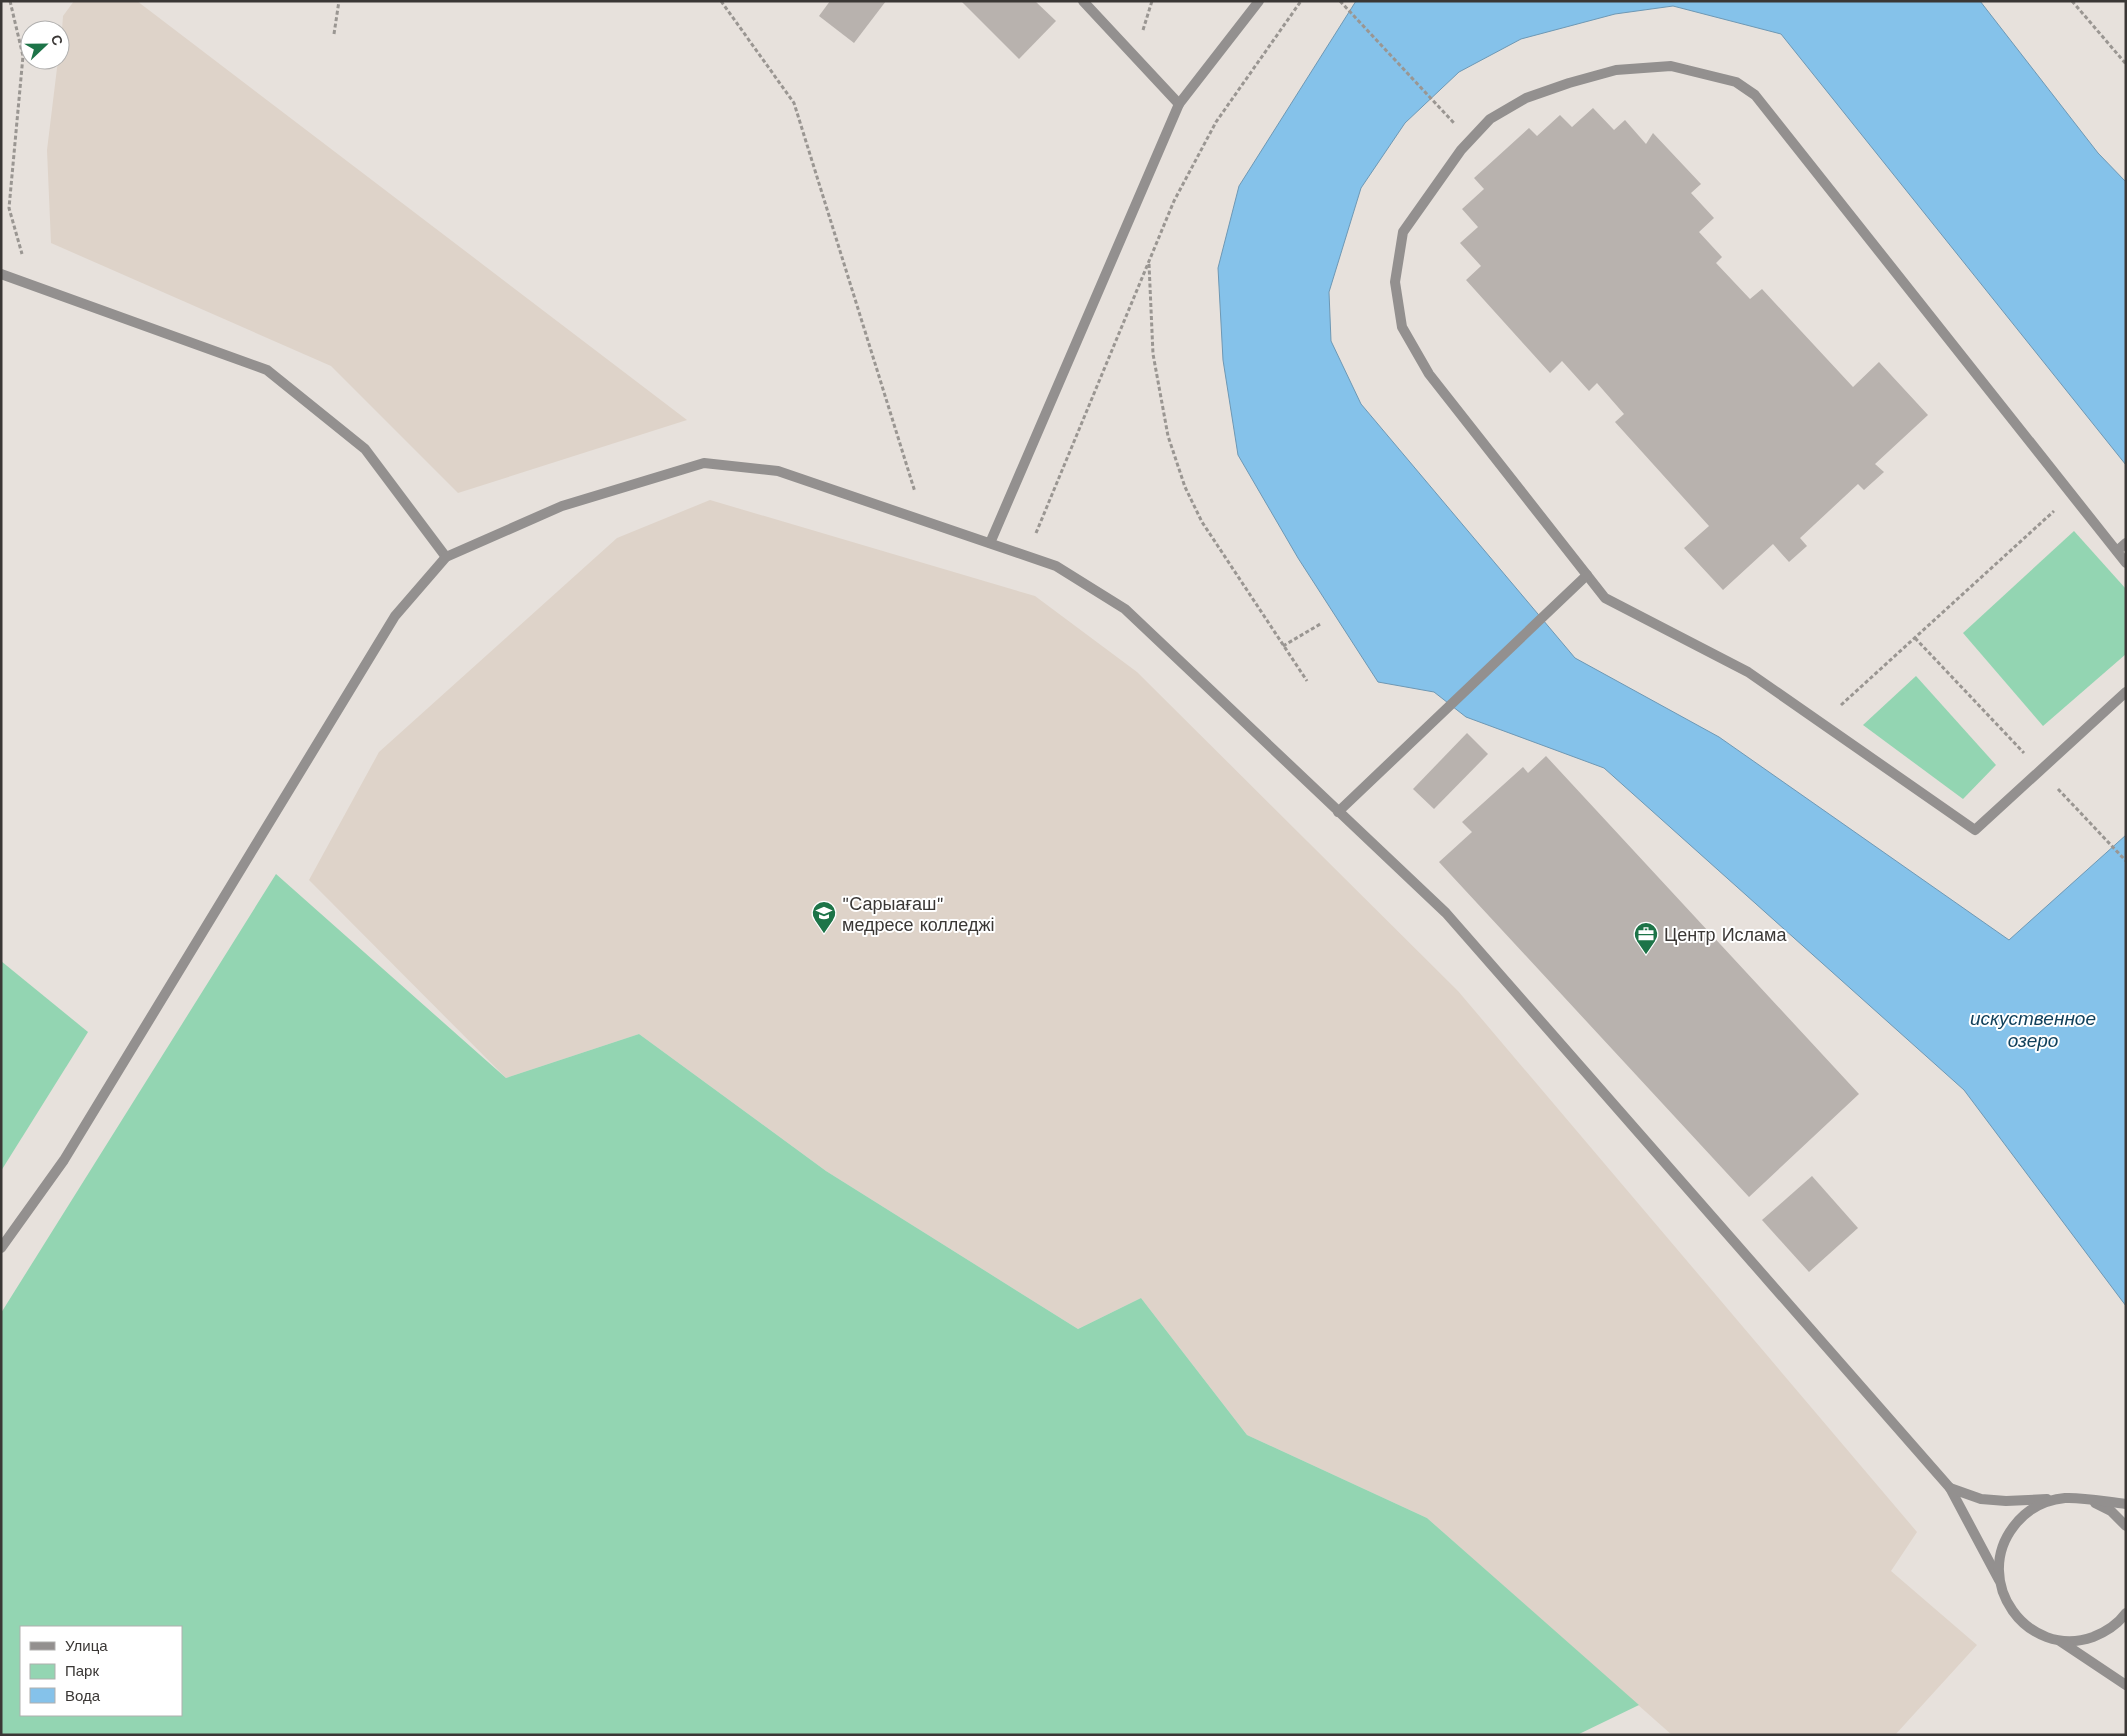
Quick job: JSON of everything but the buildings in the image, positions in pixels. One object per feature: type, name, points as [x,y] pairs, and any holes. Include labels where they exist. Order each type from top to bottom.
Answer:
[{"type":"street","points":[[1083,1],[1179,104]]},
{"type":"street","points":[[990,543],[1179,104],[1260,1]]},
{"type":"street","points":[[2126,563],[1755,95],[1736,82],[1671,66],[1616,70],[1569,83],[1526,98],[1490,119],[1460,150],[1403,232],[1395,282],[1402,327],[1429,374],[1605,598],[1748,672],[1975,830],[2126,692]]},
{"type":"street","points":[[1,274],[267,370],[365,449],[446,557]]},
{"type":"street","points":[[1,1248],[64,1160],[395,616],[446,557],[562,506],[704,463],[778,471],[1056,566],[1125,609],[1446,913],[1950,1488],[1999,1580],[2006,1602],[2019,1620],[2037,1634],[2059,1641],[2126,1685]]},
{"type":"street","points":[[2117,551],[2126,543]]},
{"type":"street","points":[[1338,812],[1587,575]]},
{"type":"street","points":[[1950,1488],[1981,1499],[2006,1501],[2066,1498],[2126,1504]]},
{"type":"street","points":[[1999,1580],[1999,1557],[2006,1536],[2022,1516],[2042,1503],[2066,1498]]},
{"type":"street","points":[[2090,1500],[2111,1511],[2126,1526]]},
{"type":"street","points":[[2059,1641],[2082,1641],[2104,1633],[2126,1613]]},
{"type":"path","points":[[10,1],[23,56],[9,208],[31,286]]},
{"type":"path","points":[[334,34],[339,1]]},
{"type":"path","points":[[721,1],[794,103],[924,521]]},
{"type":"path","points":[[1036,533],[1174,201],[1216,122],[1301,1]]},
{"type":"path","points":[[1340,1],[1454,122]]},
{"type":"path","points":[[2072,1],[2126,64]]},
{"type":"path","points":[[1149,261],[1153,354],[1168,436],[1176,461],[1202,522],[1307,681]]},
{"type":"path","points":[[1821,724],[2072,496]]},
{"type":"path","points":[[1283,646],[1322,623]]},
{"type":"path","points":[[1915,638],[2126,861]]},
{"type":"shaded area","points":[[74,1],[137,1],[687,420],[458,493],[331,366],[51,243],[47,150],[57,70],[70,70],[70,20],[63,20],[63,16]]},
{"type":"shaded area","points":[[710,500],[1035,596],[1137,672],[1458,991],[1917,1532],[1891,1571],[1977,1645],[1895,1735],[1672,1735],[1427,1518],[1247,1435],[1141,1298],[1078,1329],[826,1171],[639,1034],[506,1078],[309,880],[379,752],[617,538]]},
{"type":"green space","points":[[2074,531],[2126,589],[2126,654],[2043,726],[1963,633]]},
{"type":"green space","points":[[1916,676],[1996,765],[1963,799],[1863,725]]},
{"type":"green space","points":[[276,874],[506,1078],[639,1034],[826,1171],[1078,1329],[1141,1298],[1247,1435],[1427,1518],[1639,1705],[1577,1735],[1,1735],[1,1313]]},
{"type":"green space","points":[[1,961],[88,1032],[1,1171]]},
{"type":"water","name":"искуственное озеро","points":[[1356,1],[1980,1],[2098,153],[2126,182],[2126,465],[1781,34],[1673,6],[1615,14],[1521,39],[1459,72],[1405,123],[1361,188],[1329,292],[1331,341],[1361,404],[1575,658],[1719,737],[2009,940],[2126,835],[2126,1306],[1964,1090],[1604,768],[1466,717],[1434,692],[1378,682],[1298,558],[1238,455],[1223,360],[1218,268],[1239,186]]},
{"type":"place","name":"\"Сарыағаш\" медресе колледжі","points":[[824,934]]},
{"type":"place","name":"Центр Ислама","points":[[1646,955]]}]
